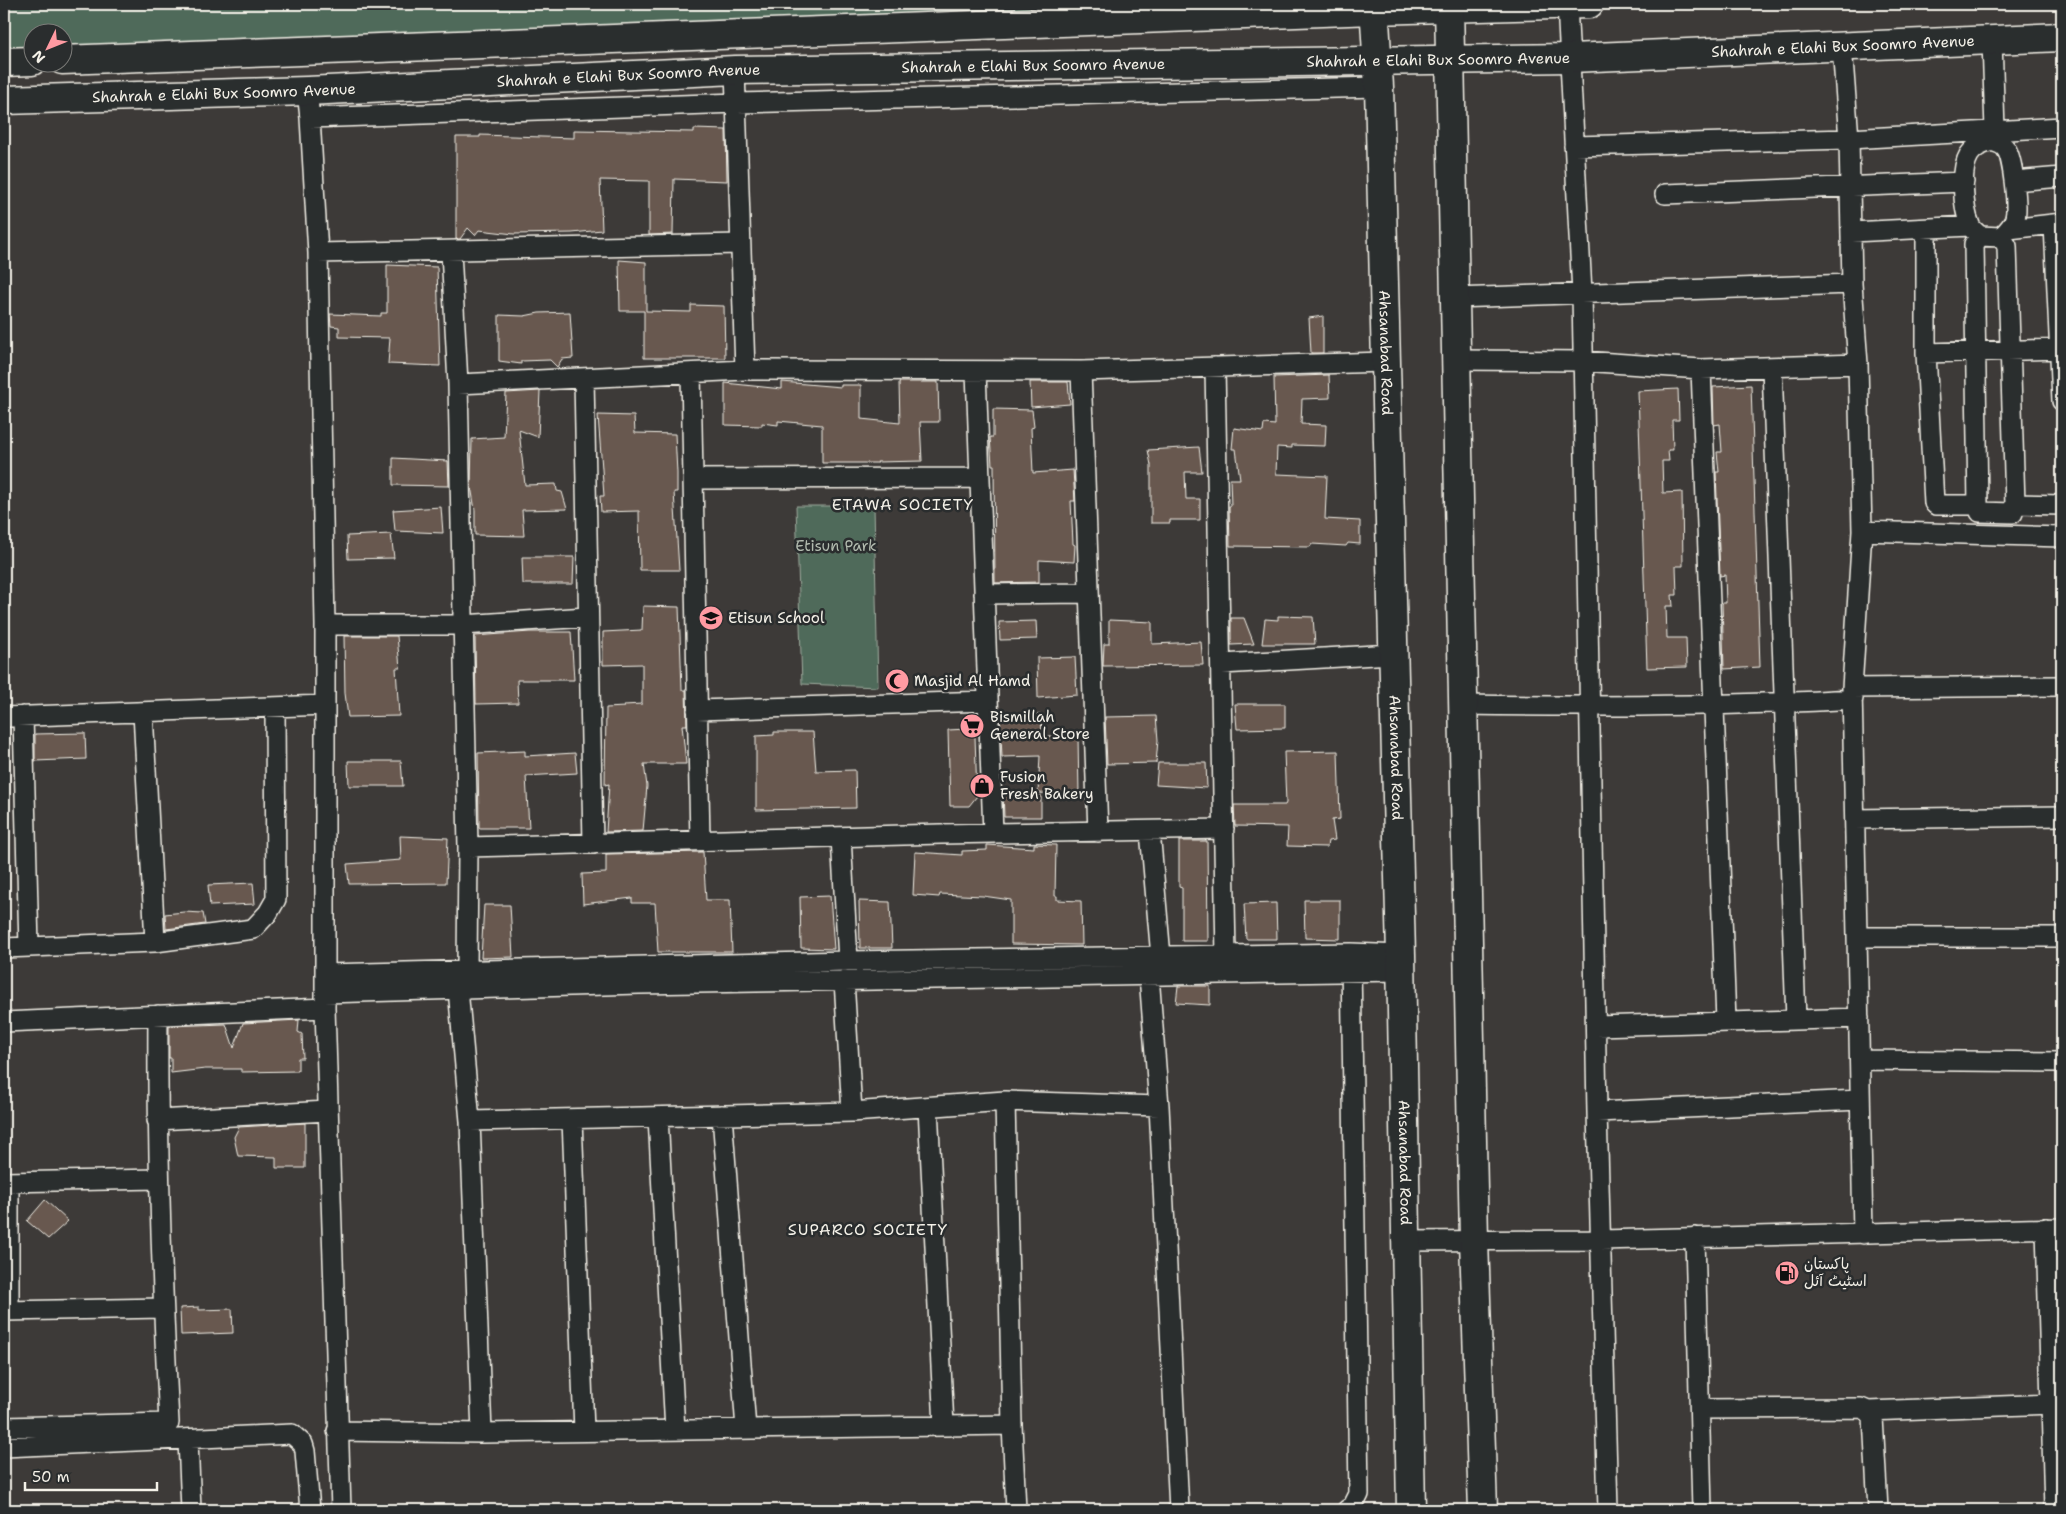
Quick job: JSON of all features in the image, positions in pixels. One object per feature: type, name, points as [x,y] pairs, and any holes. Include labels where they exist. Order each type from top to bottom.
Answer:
[{"type":"main road","points":[[72,60],[1374,7],[1574,4]]},
{"type":"main road","points":[[1449,6],[1474,1240],[1483,1510]]},
{"type":"main road","name":"Ahsanabad Road","points":[[1374,7],[1379,87],[1401,963],[1411,1510]]},
{"type":"main road","name":"Shahrah e Elahi Bux Soomro Avenue","points":[[4,100],[308,104],[735,70],[1571,58],[2062,37]]},
{"type":"main road","points":[[4,62],[22,61]]},
{"type":"street","points":[[1574,4],[1571,58],[1582,293],[1588,707],[1608,1510]]},
{"type":"street","points":[[1992,41],[1994,136],[2006,149],[2013,170],[2017,205],[2015,220],[2005,233]]},
{"type":"street","points":[[1842,46],[1849,139],[1852,284],[1858,364],[1862,531],[1852,693],[1863,1234]]},
{"type":"street","points":[[735,70],[744,370]]},
{"type":"street","points":[[340,1510],[325,1001],[325,626],[318,253],[308,104],[737,103],[1379,87]]},
{"type":"street","points":[[1574,146],[1994,136],[2062,126]]},
{"type":"street","points":[[1994,136],[1978,146],[1970,155],[1964,168],[1966,208],[1975,231],[1978,505],[1980,512],[2013,513],[2015,504],[2008,246],[2005,233]]},
{"type":"street","points":[[2014,181],[2062,177]]},
{"type":"street","points":[[1665,194],[1964,182]]},
{"type":"street","points":[[1852,232],[1926,230],[2005,233],[2058,224],[2062,401]]},
{"type":"street","points":[[1926,230],[1926,353],[1935,505],[1978,505]]},
{"type":"street","points":[[318,253],[740,244]]},
{"type":"street","points":[[451,251],[458,384],[468,847],[467,972]]},
{"type":"street","points":[[1455,298],[1852,284]]},
{"type":"street","points":[[1926,353],[2010,352],[2060,349]]},
{"type":"street","points":[[1456,360],[1582,361],[1702,369],[1858,364]]},
{"type":"street","points":[[458,384],[744,370],[1081,371],[1385,362]]},
{"type":"street","points":[[1772,366],[1796,1019]]},
{"type":"street","points":[[1215,367],[1226,955]]},
{"type":"street","points":[[1702,369],[1726,1021]]},
{"type":"street","points":[[976,371],[993,833]]},
{"type":"street","points":[[1081,371],[1098,832]]},
{"type":"street","points":[[691,373],[700,841]]},
{"type":"street","points":[[584,378],[593,844]]},
{"type":"street","points":[[693,479],[980,478]]},
{"type":"street","points":[[2015,504],[2062,505]]},
{"type":"street","points":[[1862,531],[2062,538]]},
{"type":"street","points":[[984,594],[1088,593]]},
{"type":"street","points":[[325,626],[463,625],[588,617]]},
{"type":"street","points":[[1222,664],[1392,654]]},
{"type":"street","points":[[1463,705],[1588,707],[1785,703],[1852,693],[2062,686]]},
{"type":"street","points":[[697,710],[988,701]]},
{"type":"street","points":[[4,717],[324,705]]},
{"type":"street","points":[[4,948],[155,942],[253,929],[261,923],[276,899],[275,707]]},
{"type":"street","points":[[143,712],[155,942]]},
{"type":"street","points":[[23,716],[29,947]]},
{"type":"street","points":[[1855,819],[2062,816]]},
{"type":"street","points":[[468,847],[993,833],[1224,830]]},
{"type":"street","points":[[1150,831],[1161,957]]},
{"type":"street","points":[[841,837],[848,961]]},
{"type":"street","points":[[1857,937],[2062,937]]},
{"type":"street","points":[[325,974],[467,972],[848,961],[1226,955],[1351,963]]},
{"type":"street","points":[[4,1022],[158,1016],[458,989],[1149,975],[1351,963],[1401,963]]},
{"type":"street","points":[[1347,1510],[1353,1506],[1359,1494],[1351,963]]},
{"type":"street","points":[[1149,975],[1159,1106],[1179,1510]]},
{"type":"street","points":[[844,980],[852,1112]]},
{"type":"street","points":[[458,989],[470,1121],[482,1433]]},
{"type":"street","points":[[4,1427],[169,1424],[157,1120],[158,1016]]},
{"type":"street","points":[[1597,1026],[1859,1018]]},
{"type":"street","points":[[1860,1060],[2062,1062]]},
{"type":"street","points":[[1597,1112],[1860,1100]]},
{"type":"street","points":[[470,1121],[852,1112],[1005,1101],[1159,1106]]},
{"type":"street","points":[[1005,1101],[1012,1425],[1016,1510]]},
{"type":"street","points":[[928,1107],[944,1426]]},
{"type":"street","points":[[157,1120],[328,1111]]},
{"type":"street","points":[[722,1115],[746,1429]]},
{"type":"street","points":[[658,1117],[675,1430]]},
{"type":"street","points":[[572,1119],[584,1431]]},
{"type":"street","points":[[159,1179],[6,1182],[6,1311],[163,1308]]},
{"type":"street","points":[[1406,1241],[1601,1240],[2054,1228],[2051,1404],[2054,1510]]},
{"type":"street","points":[[1696,1237],[1702,1510]]},
{"type":"street","points":[[1700,1409],[1861,1408],[1868,1411],[2051,1404]]},
{"type":"street","points":[[1868,1411],[1873,1417],[1875,1435],[1878,1510]]},
{"type":"street","points":[[337,1431],[482,1433],[1012,1425]]},
{"type":"street","points":[[4,1447],[292,1434],[303,1444],[305,1451],[310,1510]]},
{"type":"street","points":[[188,1440],[191,1510]]},
{"type":"green space","points":[[4,4],[1372,4],[72,52],[72,22],[22,22],[22,53],[4,54]]},
{"type":"green space","name":"Etisun Park","points":[[796,506],[874,506],[878,687],[802,684]]},
{"type":"building","points":[[694,129],[726,130],[727,181],[674,179],[673,234],[649,235],[649,181],[600,180],[602,230],[572,233],[514,234],[479,230],[475,235],[468,228],[460,239],[456,239],[456,137],[480,137],[480,135],[574,138],[574,130],[694,132]]},
{"type":"building","points":[[619,260],[646,262],[646,311],[691,312],[691,305],[724,306],[725,358],[644,358],[644,311],[620,311]]},
{"type":"building","points":[[387,265],[437,267],[440,366],[388,364],[390,338],[339,337],[339,327],[331,326],[330,314],[381,316],[381,313],[387,313]]},
{"type":"building","points":[[570,312],[573,358],[562,359],[557,367],[550,360],[521,361],[521,364],[499,361],[499,315],[524,316],[539,313]]},
{"type":"building","points":[[1323,316],[1323,353],[1311,353],[1309,318]]},
{"type":"building","points":[[1329,375],[1330,398],[1302,399],[1301,424],[1326,425],[1325,446],[1292,445],[1292,448],[1277,447],[1276,474],[1327,476],[1325,519],[1360,521],[1360,544],[1348,543],[1346,546],[1312,544],[1310,547],[1230,546],[1230,479],[1240,479],[1236,449],[1232,449],[1234,428],[1263,432],[1264,424],[1275,425],[1274,377]]},
{"type":"building","points":[[782,382],[841,387],[841,385],[861,385],[861,419],[900,423],[899,382],[938,382],[939,422],[920,422],[922,461],[878,463],[822,463],[822,425],[778,421],[778,425],[762,423],[762,426],[725,425],[725,383],[782,389]]},
{"type":"building","points":[[1030,382],[1068,382],[1070,404],[1031,407]]},
{"type":"building","points":[[1751,385],[1760,667],[1724,669],[1722,603],[1726,603],[1725,575],[1720,576],[1716,472],[1719,472],[1717,452],[1722,452],[1720,424],[1714,425],[1713,387]]},
{"type":"building","points":[[1678,389],[1679,420],[1672,420],[1673,450],[1668,450],[1669,461],[1662,461],[1663,493],[1682,492],[1683,566],[1676,566],[1677,595],[1672,595],[1673,606],[1666,606],[1667,638],[1686,638],[1687,667],[1647,668],[1638,391]]},
{"type":"building","points":[[540,391],[538,437],[519,430],[525,485],[556,484],[557,491],[562,492],[567,509],[522,510],[524,536],[475,535],[475,510],[471,486],[472,439],[504,437],[506,393]]},
{"type":"building","points":[[993,409],[1032,410],[1034,427],[1031,428],[1033,473],[1073,470],[1075,501],[1071,501],[1073,544],[1075,545],[1074,562],[1039,560],[1039,582],[995,583],[994,465],[992,465],[990,437],[993,437]]},
{"type":"building","points":[[598,415],[634,416],[635,433],[675,434],[677,492],[674,492],[679,570],[640,570],[639,511],[601,512],[600,496],[604,496]]},
{"type":"building","points":[[1199,447],[1202,472],[1185,472],[1186,499],[1200,499],[1200,520],[1170,520],[1170,523],[1151,523],[1151,465],[1148,450]]},
{"type":"building","points":[[393,458],[448,461],[449,486],[393,485]]},
{"type":"building","points":[[441,507],[443,533],[395,531],[393,510]]},
{"type":"building","points":[[391,534],[394,558],[348,559],[347,536]]},
{"type":"building","points":[[522,557],[574,557],[573,584],[523,584]]},
{"type":"building","points":[[643,606],[679,607],[682,690],[686,690],[687,725],[682,725],[686,764],[644,764],[647,786],[643,831],[606,832],[609,784],[605,785],[606,708],[642,704],[642,664],[603,665],[603,632],[642,630]]},
{"type":"building","points":[[1278,616],[1313,617],[1315,644],[1262,644],[1265,619],[1278,620]]},
{"type":"building","points":[[1231,618],[1244,618],[1254,644],[1231,645]]},
{"type":"building","points":[[1109,620],[1152,622],[1152,644],[1201,642],[1203,665],[1103,666],[1104,644],[1109,644]]},
{"type":"building","points":[[1036,621],[1037,639],[1000,640],[999,622]]},
{"type":"building","points":[[530,632],[571,632],[574,680],[517,680],[518,703],[476,704],[475,636]]},
{"type":"building","points":[[344,636],[397,636],[400,668],[396,668],[399,716],[348,717],[345,693]]},
{"type":"building","points":[[1075,657],[1077,695],[1038,698],[1037,658]]},
{"type":"building","points":[[1235,704],[1285,704],[1285,728],[1237,729]]},
{"type":"building","points":[[1000,714],[1041,715],[1042,736],[1078,737],[1079,795],[1038,793],[1040,756],[1002,757]]},
{"type":"building","points":[[1156,716],[1158,740],[1156,763],[1107,764],[1105,717]]},
{"type":"building","points":[[967,729],[975,737],[977,796],[969,806],[950,806],[948,730]]},
{"type":"building","points":[[774,732],[813,732],[816,771],[855,770],[856,808],[756,810],[756,736],[774,735]]},
{"type":"building","points":[[85,733],[86,759],[35,761],[35,734]]},
{"type":"building","points":[[525,751],[525,756],[575,753],[577,773],[526,776],[529,828],[479,828],[478,753]]},
{"type":"building","points":[[1338,751],[1340,819],[1332,820],[1335,840],[1328,841],[1327,847],[1287,846],[1288,827],[1235,826],[1234,805],[1285,805],[1284,752]]},
{"type":"building","points":[[348,761],[401,761],[403,786],[349,786]]},
{"type":"building","points":[[1158,763],[1206,763],[1207,788],[1156,785]]},
{"type":"building","points":[[1003,792],[1041,795],[1041,817],[1004,817]]},
{"type":"building","points":[[400,836],[448,838],[446,883],[349,884],[347,864],[401,860]]},
{"type":"building","points":[[1179,841],[1207,841],[1208,941],[1182,941],[1182,888],[1179,887]]},
{"type":"building","points":[[1034,844],[1056,845],[1055,896],[1057,896],[1057,900],[1081,901],[1082,945],[1011,944],[1011,900],[983,896],[940,894],[939,897],[913,895],[915,852],[962,855],[962,851],[987,850],[987,845],[1034,848]]},
{"type":"building","points":[[703,852],[706,900],[730,900],[732,952],[658,952],[655,903],[632,903],[632,898],[583,904],[582,874],[606,873],[606,854]]},
{"type":"building","points":[[253,883],[255,904],[210,906],[208,885]]},
{"type":"building","points":[[830,896],[834,949],[801,948],[800,897]]},
{"type":"building","points":[[1304,900],[1340,900],[1340,939],[1305,938]]},
{"type":"building","points":[[859,901],[890,902],[892,948],[860,948]]},
{"type":"building","points":[[1276,903],[1277,939],[1246,939],[1244,904]]},
{"type":"building","points":[[484,905],[510,905],[513,957],[481,958]]},
{"type":"building","points":[[203,913],[205,924],[166,929],[165,914]]},
{"type":"building","points":[[1178,986],[1210,986],[1210,1005],[1176,1003]]},
{"type":"building","points":[[299,1020],[298,1032],[302,1034],[303,1058],[298,1058],[298,1071],[241,1072],[241,1069],[205,1069],[171,1073],[169,1026],[226,1024],[234,1048],[243,1023]]},
{"type":"building","points":[[305,1123],[305,1168],[276,1168],[276,1157],[238,1156],[234,1137],[239,1127]]},
{"type":"building","points":[[45,1200],[68,1221],[48,1239],[27,1221]]},
{"type":"building","points":[[199,1307],[199,1310],[232,1309],[233,1333],[181,1335],[180,1308]]},
{"type":"place","name":"Etisun School","points":[[711,618]]},
{"type":"place","name":"Masjid Al Hamd","points":[[897,681]]},
{"type":"place","name":"Bismillah General Store","points":[[972,726]]},
{"type":"place","name":"Fusion Fresh Bakery","points":[[982,786]]},
{"type":"place","name":"پاکستان اسٹیٹ آئل","points":[[1787,1273]]},
{"type":"district","name":"ETAWA SOCIETY","points":[[903,504]]},
{"type":"district","name":"SUPARCO SOCIETY","points":[[868,1229]]}]
